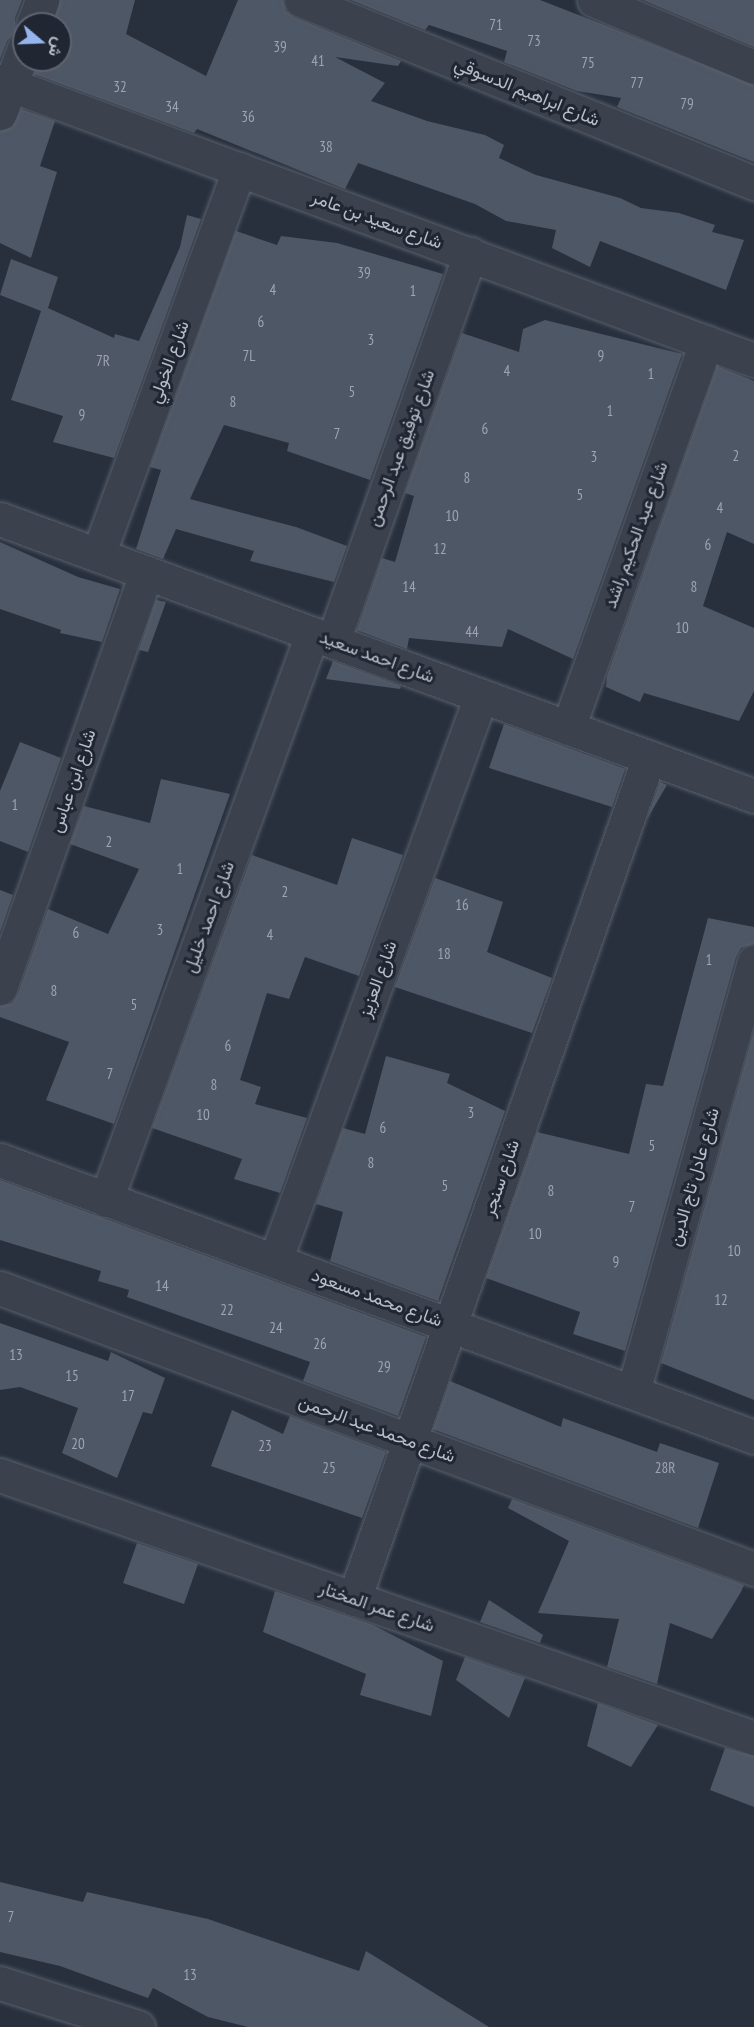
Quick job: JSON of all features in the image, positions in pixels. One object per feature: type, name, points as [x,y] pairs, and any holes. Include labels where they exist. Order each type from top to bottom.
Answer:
[{"type":"street","name":"شارع ابراهيم الدسوقي","points":[[301,0],[754,183]]},
{"type":"street","points":[[594,0],[754,67]]},
{"type":"street","points":[[4,93],[13,72]]},
{"type":"street","name":"شارع سعيد بن عامر","points":[[4,93],[239,169],[754,360]]},
{"type":"street","name":"شارع الخولي","points":[[98,555],[239,169]]},
{"type":"street","name":"شارع توفيق عبد الرحمن","points":[[322,637],[470,254]]},
{"type":"street","name":"شارع عبد الحكيم راشد","points":[[568,728],[706,342]]},
{"type":"street","name":"شارع احمد سعيد","points":[[0,519],[754,796]]},
{"type":"street","name":"شارع ابن عباس","points":[[0,988],[146,573]]},
{"type":"street","name":"شارع احمد خليل","points":[[106,1200],[322,637]]},
{"type":"street","name":"شارع العزيز","points":[[275,1261],[481,696]]},
{"type":"street","name":"شارع سنجر","points":[[354,1599],[649,757]]},
{"type":"street","name":"شارع عادل تاج الدين","points":[[633,1392],[754,962]]},
{"type":"street","name":"شارع محمد مسعود","points":[[0,1160],[754,1437]]},
{"type":"street","name":"شارع محمد عبد الرحمن","points":[[0,1288],[754,1569]]},
{"type":"street","name":"شارع عمر المختار","points":[[0,1475],[754,1738]]},
{"type":"street","points":[[0,1983],[138,2027]]},
{"type":"building","points":[[0,0],[22,0],[17,12],[12,12],[12,35],[7,41],[0,59]]},
{"type":"building","points":[[60,0],[135,0],[126,34],[206,76],[238,0],[283,0],[286,11],[294,17],[401,61],[398,66],[335,57],[385,83],[371,101],[427,121],[485,135],[504,145],[499,158],[536,175],[620,198],[641,208],[679,213],[715,225],[712,232],[744,240],[726,290],[600,241],[590,267],[552,248],[556,230],[506,221],[475,204],[358,163],[345,189],[197,129],[194,133],[34,74],[35,72],[72,72],[72,12],[56,12]]},
{"type":"building","points":[[351,0],[540,0],[754,85],[754,162],[617,107],[621,98],[577,91],[504,62],[507,51],[429,25],[425,30]]},
{"type":"building","points":[[643,0],[754,0],[754,47]]},
{"type":"building","points":[[21,109],[55,121],[40,166],[57,172],[31,258],[0,243],[0,131],[12,127]]},
{"type":"building","points":[[187,215],[201,219],[114,458],[53,442],[63,416],[11,400],[41,311],[0,295],[11,259],[58,277],[48,308],[114,338],[115,334],[139,341],[180,247]]},
{"type":"building","points":[[236,231],[277,245],[281,236],[337,243],[443,274],[370,480],[287,451],[289,443],[224,425],[190,499],[296,527],[347,546],[334,582],[250,561],[254,551],[176,529],[163,559],[136,549],[161,470],[150,467]]},
{"type":"building","points":[[545,320],[682,354],[573,659],[508,629],[502,647],[409,638],[407,649],[357,630],[382,558],[395,562],[414,496],[405,493],[462,333],[519,352],[523,329]]},
{"type":"building","points":[[717,366],[754,381],[754,544],[727,532],[703,606],[754,628],[754,691],[739,721],[644,693],[640,702],[606,687],[607,676]]},
{"type":"building","points":[[0,542],[78,577],[120,589],[102,642],[60,633],[61,630],[0,609]]},
{"type":"building","points":[[156,600],[166,602],[148,652],[139,650]]},
{"type":"building","points":[[333,661],[401,686],[400,689],[326,679]]},
{"type":"building","points":[[504,724],[625,769],[612,807],[489,768]]},
{"type":"building","points":[[20,742],[61,758],[28,852],[0,841],[0,791]]},
{"type":"building","points":[[161,779],[230,794],[114,1124],[46,1100],[69,1042],[0,1017],[0,1006],[12,1003],[18,994],[48,909],[108,934],[139,869],[70,844],[84,806],[150,823]]},
{"type":"building","points":[[660,782],[667,785],[647,819]]},
{"type":"building","points":[[352,838],[403,855],[359,976],[305,957],[289,999],[267,993],[240,1080],[261,1087],[255,1104],[307,1118],[280,1193],[234,1179],[242,1159],[152,1128],[252,855],[337,885]]},
{"type":"building","points":[[435,878],[503,902],[487,952],[552,978],[532,1033],[395,987]]},
{"type":"building","points":[[0,890],[13,895],[0,932]]},
{"type":"building","points":[[708,918],[754,927],[754,944],[741,948],[736,957],[625,1351],[573,1334],[580,1312],[486,1278],[537,1132],[629,1154],[646,1084],[663,1086]]},
{"type":"building","points":[[754,1031],[754,1400],[661,1363]]},
{"type":"building","points":[[386,1056],[450,1074],[447,1083],[505,1111],[438,1301],[330,1261],[343,1212],[316,1204],[343,1128],[365,1134]]},
{"type":"building","points":[[0,1180],[426,1337],[398,1416],[303,1381],[310,1362],[127,1297],[129,1290],[98,1281],[101,1271],[0,1240]]},
{"type":"building","points":[[0,1323],[108,1361],[111,1352],[165,1378],[152,1414],[143,1412],[117,1478],[62,1453],[78,1408],[20,1387],[0,1390]]},
{"type":"building","points":[[450,1381],[561,1427],[563,1418],[657,1452],[660,1443],[719,1463],[698,1528],[433,1429]]},
{"type":"building","points":[[232,1410],[283,1434],[290,1416],[386,1452],[362,1518],[211,1466]]},
{"type":"building","points":[[512,1499],[744,1585],[712,1639],[670,1623],[657,1684],[607,1667],[619,1619],[538,1613],[569,1541],[508,1508]]},
{"type":"building","points":[[137,1543],[198,1564],[184,1604],[123,1583]]},
{"type":"building","points":[[275,1591],[373,1625],[443,1661],[431,1716],[360,1695],[366,1674],[263,1632]]},
{"type":"building","points":[[489,1600],[543,1635],[540,1643],[480,1622]]},
{"type":"building","points":[[465,1657],[525,1678],[509,1718],[456,1680]]},
{"type":"building","points":[[598,1703],[658,1725],[631,1767],[587,1746]]},
{"type":"building","points":[[725,1748],[754,1756],[754,1807],[710,1790]]},
{"type":"building","points":[[0,1882],[83,1902],[87,1892],[208,1919],[359,1971],[366,1951],[489,2027],[248,2027],[208,2017],[153,1988],[148,1998],[60,1966],[0,1952]]}]
